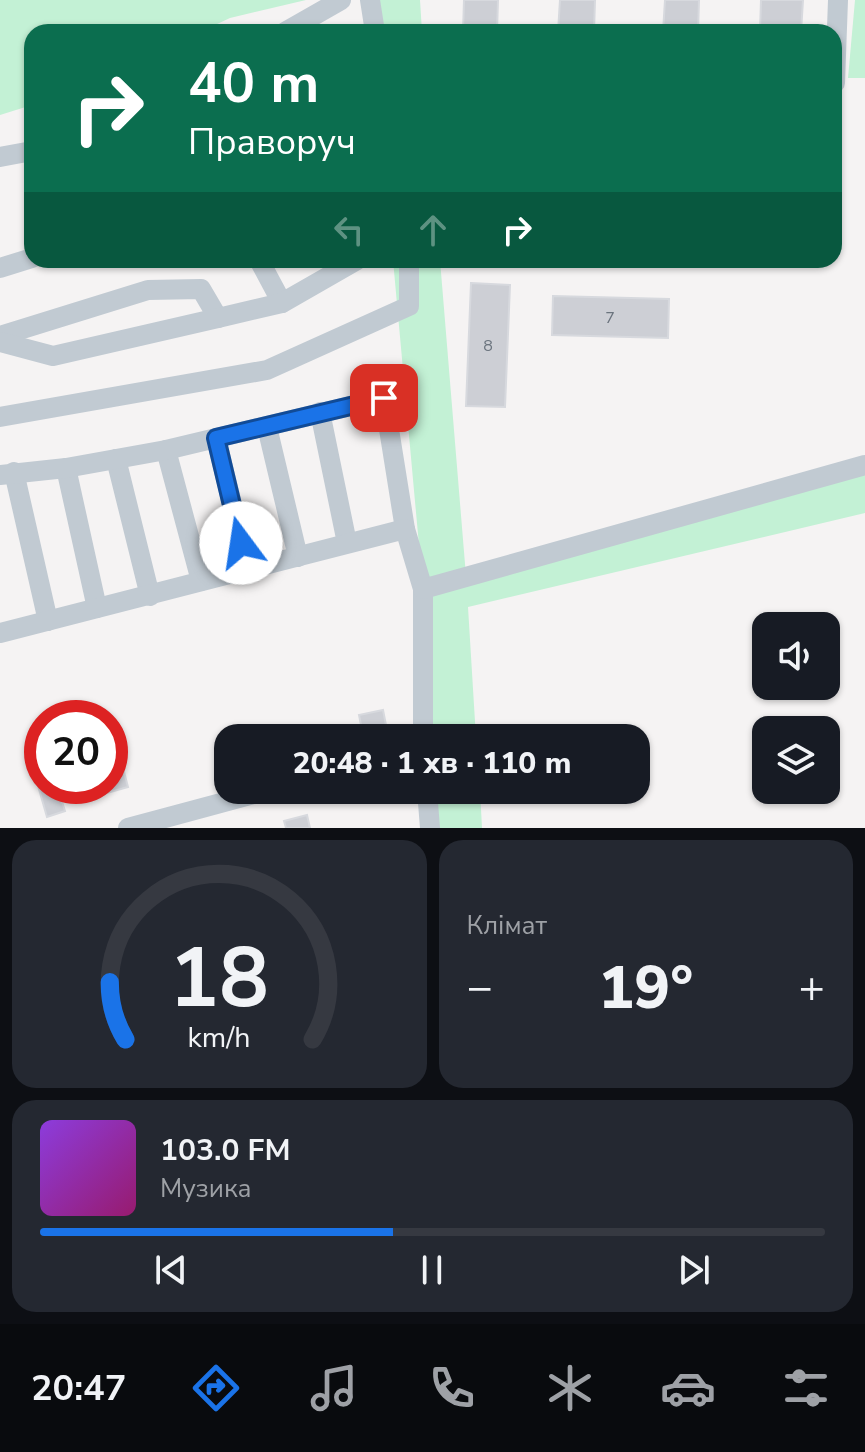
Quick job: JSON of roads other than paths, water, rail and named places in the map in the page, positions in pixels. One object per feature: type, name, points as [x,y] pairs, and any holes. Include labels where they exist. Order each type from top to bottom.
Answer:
[{"type":"street","points":[[299,24],[341,0]]},
{"type":"street","points":[[370,0],[374,24]]},
{"type":"street","points":[[837,24],[838,0]]},
{"type":"street","points":[[0,157],[24,152]]},
{"type":"street","points":[[0,268],[24,260]]},
{"type":"street","points":[[263,268],[282,303]]},
{"type":"street","points":[[0,342],[53,356],[282,303],[323,268]]},
{"type":"street","points":[[0,417],[267,370],[409,306],[409,268]]},
{"type":"street","points":[[0,336],[148,290],[201,289],[218,318]]},
{"type":"street","points":[[48,621],[7,474],[66,468],[166,450],[384,398],[405,529],[423,589],[421,724]]},
{"type":"street","points":[[320,412],[347,543]]},
{"type":"street","points":[[267,427],[298,557]]},
{"type":"street","points":[[216,438],[248,570]]},
{"type":"street","points":[[166,450],[201,581]]},
{"type":"street","points":[[116,459],[150,596]]},
{"type":"street","points":[[423,589],[865,465]]},
{"type":"street","points":[[66,468],[97,608]]},
{"type":"street","points":[[0,633],[405,529]]},
{"type":"street","points":[[128,828],[217,804]]},
{"type":"street","points":[[428,804],[430,828]]}]
